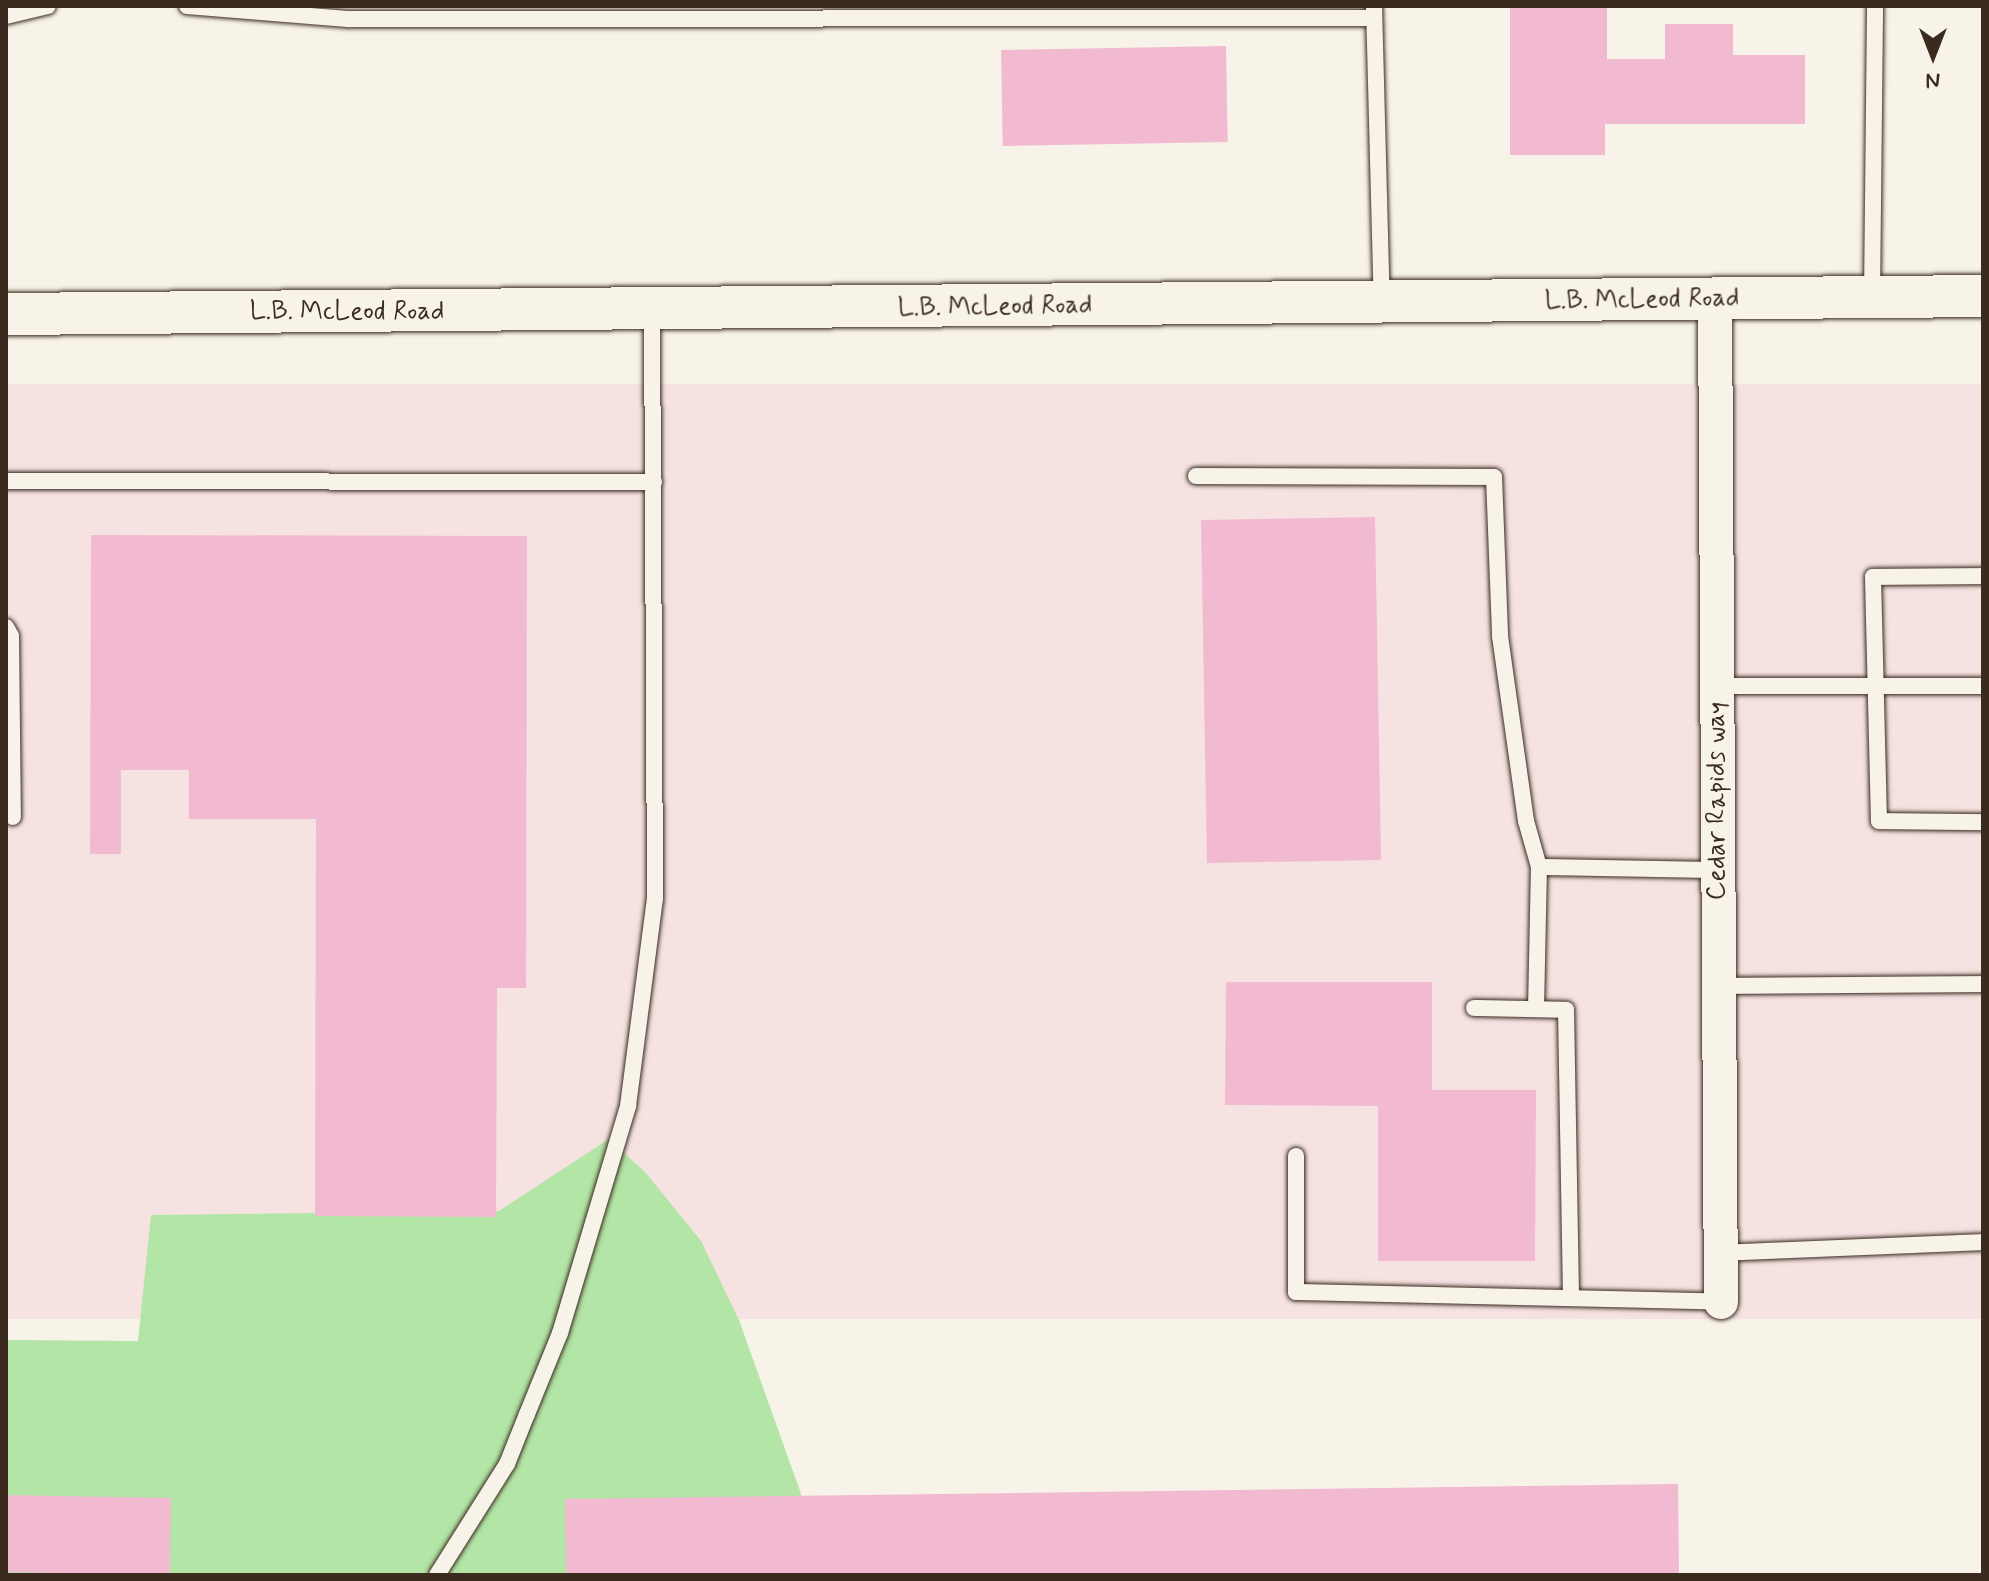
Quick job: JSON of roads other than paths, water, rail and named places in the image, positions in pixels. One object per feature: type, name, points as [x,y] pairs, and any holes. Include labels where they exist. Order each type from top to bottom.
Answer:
[{"type":"street","name":"L.B. McLeod Road","points":[[6,314],[652,312],[1983,296]]},
{"type":"street","name":"Cedar Rapids way","points":[[1715,300],[1721,1302]]},
{"type":"lane","points":[[6,16],[48,6]]},
{"type":"lane","points":[[187,6],[350,19],[690,12],[1374,12],[1382,304]]},
{"type":"lane","points":[[1872,299],[1875,6]]},
{"type":"lane","points":[[437,1575],[507,1464],[544,1373],[628,1106],[655,899],[652,312]]},
{"type":"lane","points":[[1196,476],[1494,477],[1500,636],[1526,821],[1539,867],[1536,1009]]},
{"type":"lane","points":[[6,481],[654,482]]},
{"type":"lane","points":[[1983,576],[1873,577],[1879,821],[1983,822]]},
{"type":"lane","points":[[6,627],[11,636],[13,817]]},
{"type":"lane","points":[[1717,686],[1983,686]]},
{"type":"lane","points":[[1539,867],[1718,870]]},
{"type":"lane","points":[[1719,986],[1983,984]]},
{"type":"lane","points":[[1474,1008],[1566,1010],[1571,1298]]},
{"type":"lane","points":[[1296,1156],[1296,1292],[1721,1302]]},
{"type":"lane","points":[[1720,1253],[1983,1242]]}]
